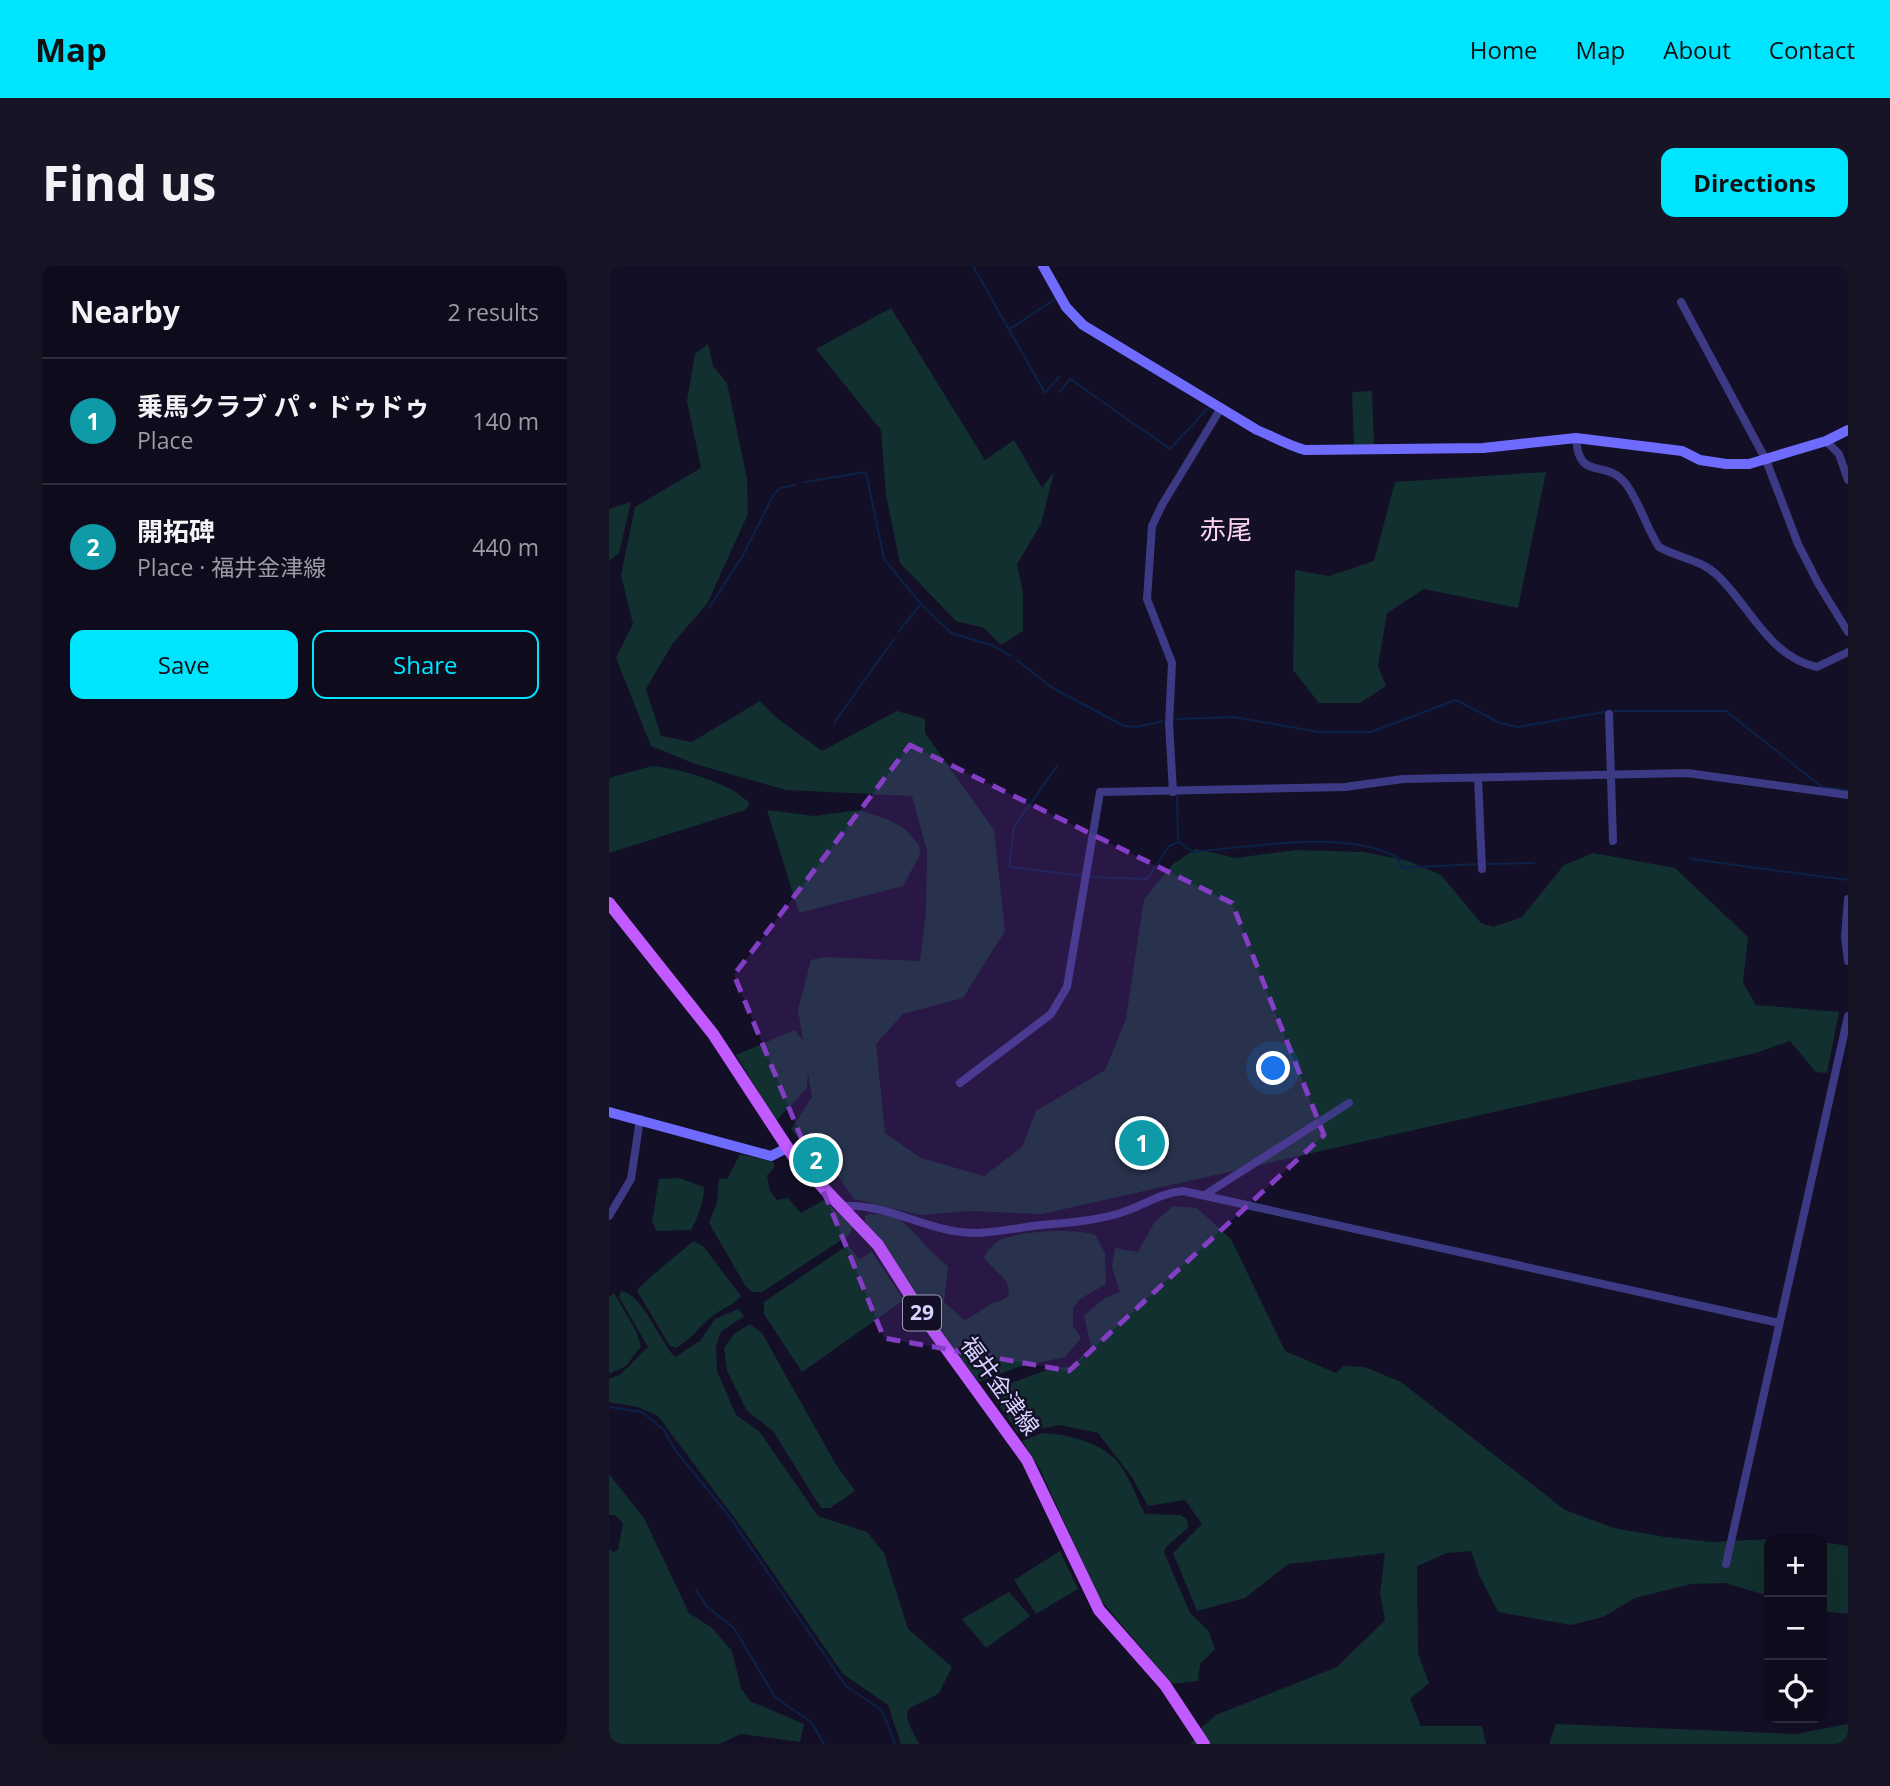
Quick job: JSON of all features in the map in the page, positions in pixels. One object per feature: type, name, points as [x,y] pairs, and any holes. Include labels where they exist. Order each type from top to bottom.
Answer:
[{"type":"main road","name":"福井金津線","points":[[609,903],[713,1034],[787,1148],[878,1245],[927,1322],[1027,1460],[1099,1610],[1165,1685],[1204,1744]]},
{"type":"street","points":[[1043,266],[1066,307],[1083,325],[1281,444],[1314,451],[1483,448],[1576,438],[1682,451],[1700,460],[1726,464],[1766,460],[1826,441],[1848,430]]},
{"type":"street","points":[[1681,302],[1766,460],[1798,544],[1848,632]]},
{"type":"street","points":[[1173,792],[1169,723],[1172,663],[1147,599],[1152,527],[1162,505],[1221,408]]},
{"type":"street","points":[[1576,438],[1577,458],[1582,463],[1609,472],[1627,486],[1659,547],[1702,563],[1717,575],[1750,617],[1789,656],[1817,667],[1848,652]]},
{"type":"street","points":[[1826,441],[1839,454],[1848,480]]},
{"type":"street","points":[[1609,714],[1613,841]]},
{"type":"street","points":[[960,1083],[1051,1014],[1067,987],[1100,792],[1345,787],[1384,780],[1687,773],[1848,795]]},
{"type":"street","points":[[1478,778],[1482,869]]},
{"type":"street","points":[[1848,899],[1845,937],[1848,961]]},
{"type":"street","points":[[1726,1564],[1848,1016]]},
{"type":"street","points":[[1206,1194],[1349,1103]]},
{"type":"street","points":[[609,1112],[763,1154],[774,1155],[787,1148]]},
{"type":"street","points":[[609,1216],[631,1179],[640,1119]]},
{"type":"street","points":[[842,1206],[858,1205],[884,1210],[930,1227],[972,1233],[1091,1221],[1121,1213],[1169,1192],[1206,1194],[1780,1323]]},
{"type":"highlighted area","points":[[910,745],[1232,903],[1324,1135],[1069,1371],[884,1338],[734,975]]},
{"type":"green space","points":[[891,308],[985,460],[1014,440],[1042,488],[1054,472],[1041,524],[1017,564],[1023,593],[1023,631],[1001,645],[984,628],[956,621],[900,563],[886,495],[881,430],[816,349]]},
{"type":"green space","points":[[708,344],[713,366],[727,383],[747,479],[748,514],[707,604],[673,643],[646,689],[661,736],[692,742],[760,701],[777,718],[822,751],[897,711],[925,719],[925,733],[994,830],[1005,931],[963,998],[903,1014],[876,1044],[885,1133],[921,1158],[984,1176],[1022,1147],[1036,1111],[1105,1070],[1126,1019],[1144,899],[1173,864],[1196,849],[1236,858],[1295,850],[1364,852],[1408,861],[1441,875],[1481,923],[1493,927],[1522,917],[1564,865],[1593,853],[1675,868],[1748,937],[1743,983],[1756,1005],[1839,1012],[1827,1073],[1816,1072],[1790,1041],[1756,1053],[1042,1214],[971,1211],[920,1215],[854,1199],[829,1163],[806,1148],[791,1129],[812,1097],[808,1073],[807,1088],[776,1121],[736,1055],[795,1030],[803,1041],[798,1010],[811,960],[824,957],[920,961],[926,913],[927,851],[912,796],[786,790],[695,764],[651,746],[616,658],[633,624],[621,575],[635,507],[701,468],[687,401],[695,354]]},
{"type":"green space","points":[[1372,391],[1374,444],[1354,445],[1352,392]]},
{"type":"green space","points":[[1546,472],[1518,608],[1424,589],[1387,613],[1378,666],[1386,686],[1360,703],[1319,703],[1293,670],[1295,570],[1329,576],[1374,561],[1395,482]]},
{"type":"green space","points":[[631,502],[619,553],[609,561],[609,509]]},
{"type":"green space","points":[[652,766],[690,773],[718,783],[742,796],[750,804],[745,810],[609,853],[609,778]]},
{"type":"green space","points":[[767,810],[814,816],[859,810],[889,820],[905,829],[919,845],[920,855],[903,886],[799,913]]},
{"type":"green space","points":[[740,1154],[774,1162],[774,1168],[767,1175],[770,1191],[777,1200],[788,1198],[801,1213],[824,1200],[853,1227],[849,1235],[762,1292],[753,1292],[746,1287],[709,1223],[717,1203],[719,1179],[728,1178]]},
{"type":"green space","points":[[679,1178],[704,1187],[698,1214],[691,1230],[657,1231],[652,1222],[659,1179]]},
{"type":"green space","points":[[1173,1206],[1197,1208],[1231,1239],[1285,1351],[1336,1373],[1343,1366],[1365,1367],[1401,1382],[1565,1510],[1614,1528],[1665,1537],[1712,1542],[1764,1539],[1764,1595],[1725,1583],[1691,1584],[1635,1598],[1603,1617],[1571,1625],[1498,1612],[1480,1577],[1471,1551],[1447,1553],[1417,1566],[1418,1653],[1429,1683],[1410,1699],[1421,1726],[1482,1726],[1486,1744],[1191,1744],[1203,1726],[1216,1715],[1337,1667],[1385,1620],[1380,1593],[1385,1553],[1288,1564],[1245,1598],[1197,1611],[1173,1553],[1202,1524],[1185,1500],[1148,1506],[1132,1477],[1098,1433],[1060,1425],[1018,1433],[989,1391],[1044,1371],[1072,1366],[1091,1347],[1084,1315],[1105,1298],[1120,1292],[1112,1267],[1115,1248],[1138,1252],[1154,1223]]},
{"type":"green space","points":[[870,1214],[898,1219],[904,1223],[948,1267],[944,1302],[964,1320],[1009,1295],[1007,1282],[984,1258],[996,1242],[1011,1236],[1062,1231],[1095,1235],[1105,1253],[1106,1284],[1080,1299],[1073,1308],[1073,1326],[1081,1338],[1065,1357],[1018,1367],[979,1382],[865,1222],[865,1216]]},
{"type":"green space","points":[[693,1241],[703,1246],[741,1296],[676,1348],[670,1346],[637,1291]]},
{"type":"green space","points":[[848,1245],[859,1259],[872,1252],[904,1300],[802,1372],[764,1314],[764,1302]]},
{"type":"green space","points":[[621,1291],[629,1294],[644,1309],[675,1357],[700,1341],[715,1319],[738,1309],[744,1316],[721,1332],[716,1346],[717,1371],[736,1415],[759,1431],[818,1516],[867,1532],[884,1553],[908,1629],[952,1667],[939,1693],[909,1709],[908,1720],[919,1744],[901,1744],[888,1705],[843,1674],[745,1532],[658,1416],[638,1407],[609,1402],[609,1379],[621,1374],[648,1347],[619,1297]]},
{"type":"green space","points":[[614,1293],[636,1331],[641,1346],[626,1366],[609,1374],[609,1297]]},
{"type":"green space","points":[[750,1324],[762,1333],[835,1463],[855,1491],[830,1508],[821,1508],[773,1431],[747,1411],[727,1371],[724,1348],[734,1334]]},
{"type":"green space","points":[[1042,1433],[1085,1441],[1113,1457],[1127,1476],[1145,1514],[1180,1515],[1187,1519],[1188,1528],[1166,1547],[1164,1552],[1190,1613],[1208,1630],[1215,1649],[1200,1664],[1198,1681],[1172,1684],[1099,1598],[1040,1469],[1022,1441]]},
{"type":"green space","points":[[609,1474],[644,1518],[689,1613],[712,1628],[732,1651],[741,1688],[750,1701],[804,1724],[800,1742],[741,1734],[719,1744],[609,1744],[609,1548],[613,1552],[618,1550],[623,1523],[615,1515],[609,1515]]},
{"type":"green space","points":[[1827,1543],[1848,1546],[1848,1614],[1827,1612]]},
{"type":"green space","points":[[1060,1551],[1078,1589],[1036,1614],[1014,1580]]},
{"type":"green space","points":[[1009,1592],[1030,1616],[986,1648],[962,1619]]},
{"type":"green space","points":[[1556,1724],[1795,1734],[1848,1724],[1848,1744],[1549,1744]]},
{"type":"waterway","points":[[973,266],[1045,393],[1059,377]]},
{"type":"waterway","points":[[1010,329],[1055,299]]},
{"type":"waterway","points":[[1059,392],[1070,379],[1170,449],[1209,407]]},
{"type":"waterway","points":[[805,482],[866,472],[884,559],[921,604],[898,632]]},
{"type":"waterway","points":[[709,608],[742,557],[774,494],[780,488],[795,485]]},
{"type":"waterway","points":[[922,605],[951,633],[991,645],[1011,656]]},
{"type":"waterway","points":[[834,723],[894,639]]},
{"type":"waterway","points":[[1017,660],[1051,687],[1124,726],[1137,727],[1163,721]]},
{"type":"waterway","points":[[1178,719],[1234,717],[1319,732],[1371,732],[1456,700],[1500,723],[1518,727],[1604,712]]},
{"type":"waterway","points":[[1614,711],[1726,711],[1822,787],[1848,790]]},
{"type":"waterway","points":[[1057,766],[1014,827],[1009,867],[1082,876]]},
{"type":"waterway","points":[[1177,796],[1178,841]]},
{"type":"waterway","points":[[1090,877],[1147,879],[1169,846],[1179,842],[1193,852],[1269,844],[1325,842],[1375,849],[1397,857],[1402,868],[1477,864]]},
{"type":"waterway","points":[[1691,859],[1848,880]]},
{"type":"waterway","points":[[1488,864],[1534,863]]},
{"type":"waterway","points":[[609,1407],[642,1412],[664,1430],[675,1450],[729,1516],[846,1686],[882,1710],[895,1744]]},
{"type":"waterway","points":[[696,1590],[707,1607],[734,1628],[775,1697],[811,1722],[824,1744]]},
{"type":"place","name":"乗馬クラブ パ・ドゥドゥ","points":[[1142,1143]]},
{"type":"place","name":"開拓碑","points":[[816,1160]]},
{"type":"district","name":"赤尾","points":[[1226,530]]}]
